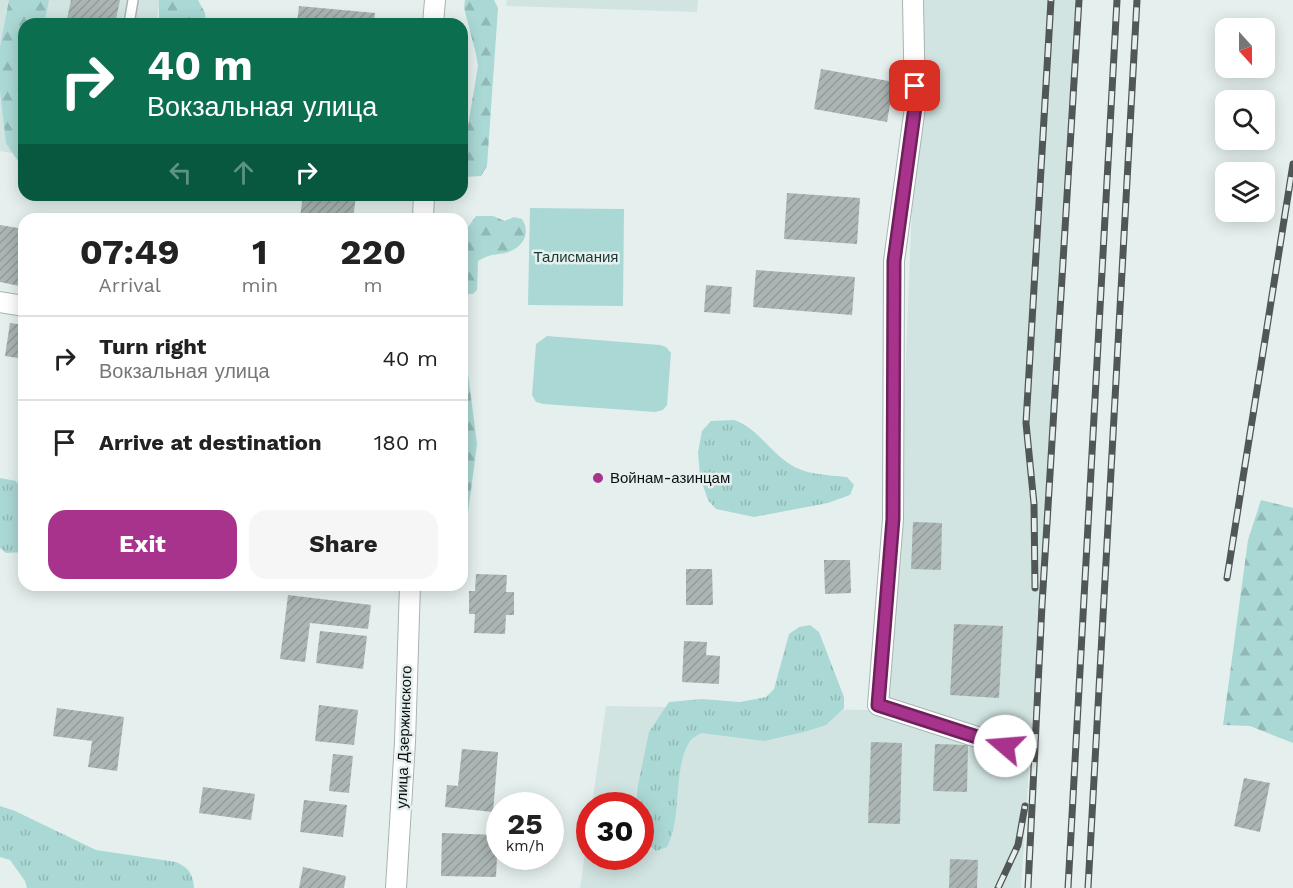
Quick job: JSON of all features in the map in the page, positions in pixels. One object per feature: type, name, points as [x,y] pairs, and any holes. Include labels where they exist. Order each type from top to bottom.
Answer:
[{"type":"street","points":[[434,18],[435,0]]},
{"type":"street","points":[[913,0],[915,107],[894,261],[893,519],[878,705],[1005,746]]},
{"type":"street","points":[[0,302],[18,305]]},
{"type":"street","name":"улица Дзержинского","points":[[396,888],[405,742],[410,591]]},
{"type":"lane","points":[[130,18],[133,0]]},
{"type":"shaded area","points":[[0,0],[160,0],[157,18],[18,18],[18,154],[0,151]]},
{"type":"shaded area","points":[[507,0],[698,0],[697,12],[506,6]]},
{"type":"shaded area","points":[[920,0],[1081,0],[1021,888],[580,888],[582,870],[654,870],[654,792],[594,792],[606,706],[872,710],[904,407]]},
{"type":"green space","points":[[9,0],[49,0],[45,18],[18,18],[18,161],[6,143],[0,90],[0,47]]},
{"type":"green space","points":[[159,0],[198,0],[205,18],[159,18]]},
{"type":"green space","points":[[465,0],[494,0],[498,8],[487,166],[481,176],[468,177],[468,125],[478,66],[464,8]]},
{"type":"green space","name":"Талисмания","points":[[530,208],[624,209],[623,306],[528,305]]},
{"type":"green space","points":[[476,216],[493,216],[505,221],[514,217],[522,219],[526,228],[523,241],[516,248],[487,256],[478,261],[477,290],[473,294],[468,294],[468,227]]},
{"type":"green space","points":[[547,336],[666,347],[671,353],[667,405],[663,410],[655,412],[536,402],[532,395],[536,344]]},
{"type":"green space","points":[[468,374],[477,444],[468,513]]},
{"type":"green space","points":[[734,420],[749,428],[781,458],[795,467],[816,474],[847,477],[854,485],[850,495],[828,503],[754,517],[716,509],[708,500],[700,477],[698,452],[702,431],[711,421]]},
{"type":"green space","points":[[0,478],[16,481],[18,484],[18,552],[6,553],[0,548]]},
{"type":"green space","points":[[1261,500],[1293,508],[1293,743],[1250,726],[1223,725],[1248,540]]},
{"type":"green space","points":[[810,625],[819,632],[844,697],[844,708],[826,725],[764,741],[701,733],[690,741],[681,765],[672,835],[667,847],[656,851],[654,849],[654,792],[637,792],[649,732],[669,702],[702,699],[740,702],[766,697],[774,689],[789,634],[799,627]]},
{"type":"green space","points":[[0,806],[96,850],[176,862],[190,872],[194,888],[27,888],[25,881],[10,860],[0,857]]},
{"type":"building","points":[[71,0],[120,0],[116,18],[67,18]]},
{"type":"building","points":[[299,6],[375,13],[375,18],[298,18]]},
{"type":"building","points":[[821,69],[894,82],[887,122],[814,109]]},
{"type":"building","points":[[787,193],[860,198],[857,244],[784,239]]},
{"type":"building","points":[[302,201],[355,201],[354,213],[301,213]]},
{"type":"building","points":[[0,225],[18,228],[18,286],[0,282]]},
{"type":"building","points":[[756,270],[855,277],[852,315],[753,307]]},
{"type":"building","points":[[706,285],[732,287],[730,314],[704,312]]},
{"type":"building","points":[[10,323],[18,324],[18,358],[5,356]]},
{"type":"building","points":[[913,522],[942,523],[941,570],[911,569]]},
{"type":"building","points":[[824,560],[850,560],[851,593],[825,594]]},
{"type":"building","points":[[686,569],[712,569],[713,605],[686,605]]},
{"type":"building","points":[[476,574],[507,575],[506,592],[514,592],[514,615],[506,615],[505,634],[474,633],[475,614],[469,614],[469,591],[475,591]]},
{"type":"building","points":[[288,595],[371,605],[368,629],[310,623],[305,662],[280,659]]},
{"type":"building","points":[[954,624],[1003,626],[999,698],[950,695]]},
{"type":"building","points":[[320,631],[367,636],[363,669],[316,663]]},
{"type":"building","points":[[684,641],[707,642],[706,655],[720,656],[719,684],[682,682]]},
{"type":"building","points":[[319,705],[358,710],[354,745],[315,741]]},
{"type":"building","points":[[57,708],[124,717],[117,771],[88,767],[92,741],[53,736]]},
{"type":"building","points":[[871,742],[902,743],[900,824],[868,823]]},
{"type":"building","points":[[935,744],[968,745],[967,792],[933,791]]},
{"type":"building","points":[[462,749],[498,752],[495,792],[486,792],[486,811],[445,807],[447,785],[458,786]]},
{"type":"building","points":[[333,754],[353,756],[349,793],[329,791]]},
{"type":"building","points":[[1244,778],[1270,783],[1260,832],[1234,826]]},
{"type":"building","points":[[203,787],[255,794],[251,820],[199,813]]},
{"type":"building","points":[[304,800],[347,805],[343,837],[300,832]]},
{"type":"building","points":[[442,833],[486,835],[486,870],[496,870],[496,877],[441,876]]},
{"type":"building","points":[[950,859],[978,860],[977,888],[949,888]]},
{"type":"building","points":[[303,867],[346,876],[344,888],[299,888]]},
{"type":"railway","points":[[1035,588],[1034,504],[1026,423],[1051,0]]},
{"type":"railway","points":[[1028,888],[1042,605],[1079,0]]},
{"type":"railway","points":[[1068,888],[1117,0]]},
{"type":"railway","points":[[1088,888],[1137,0]]},
{"type":"railway","points":[[1227,578],[1293,164]]},
{"type":"railway","points":[[998,888],[1018,845],[1025,806]]},
{"type":"place","name":"Войнам-азинцам","points":[[598,478]]},
{"type":"route","points":[[915,86],[915,107],[894,261],[893,519],[878,705],[1005,746]]}]
